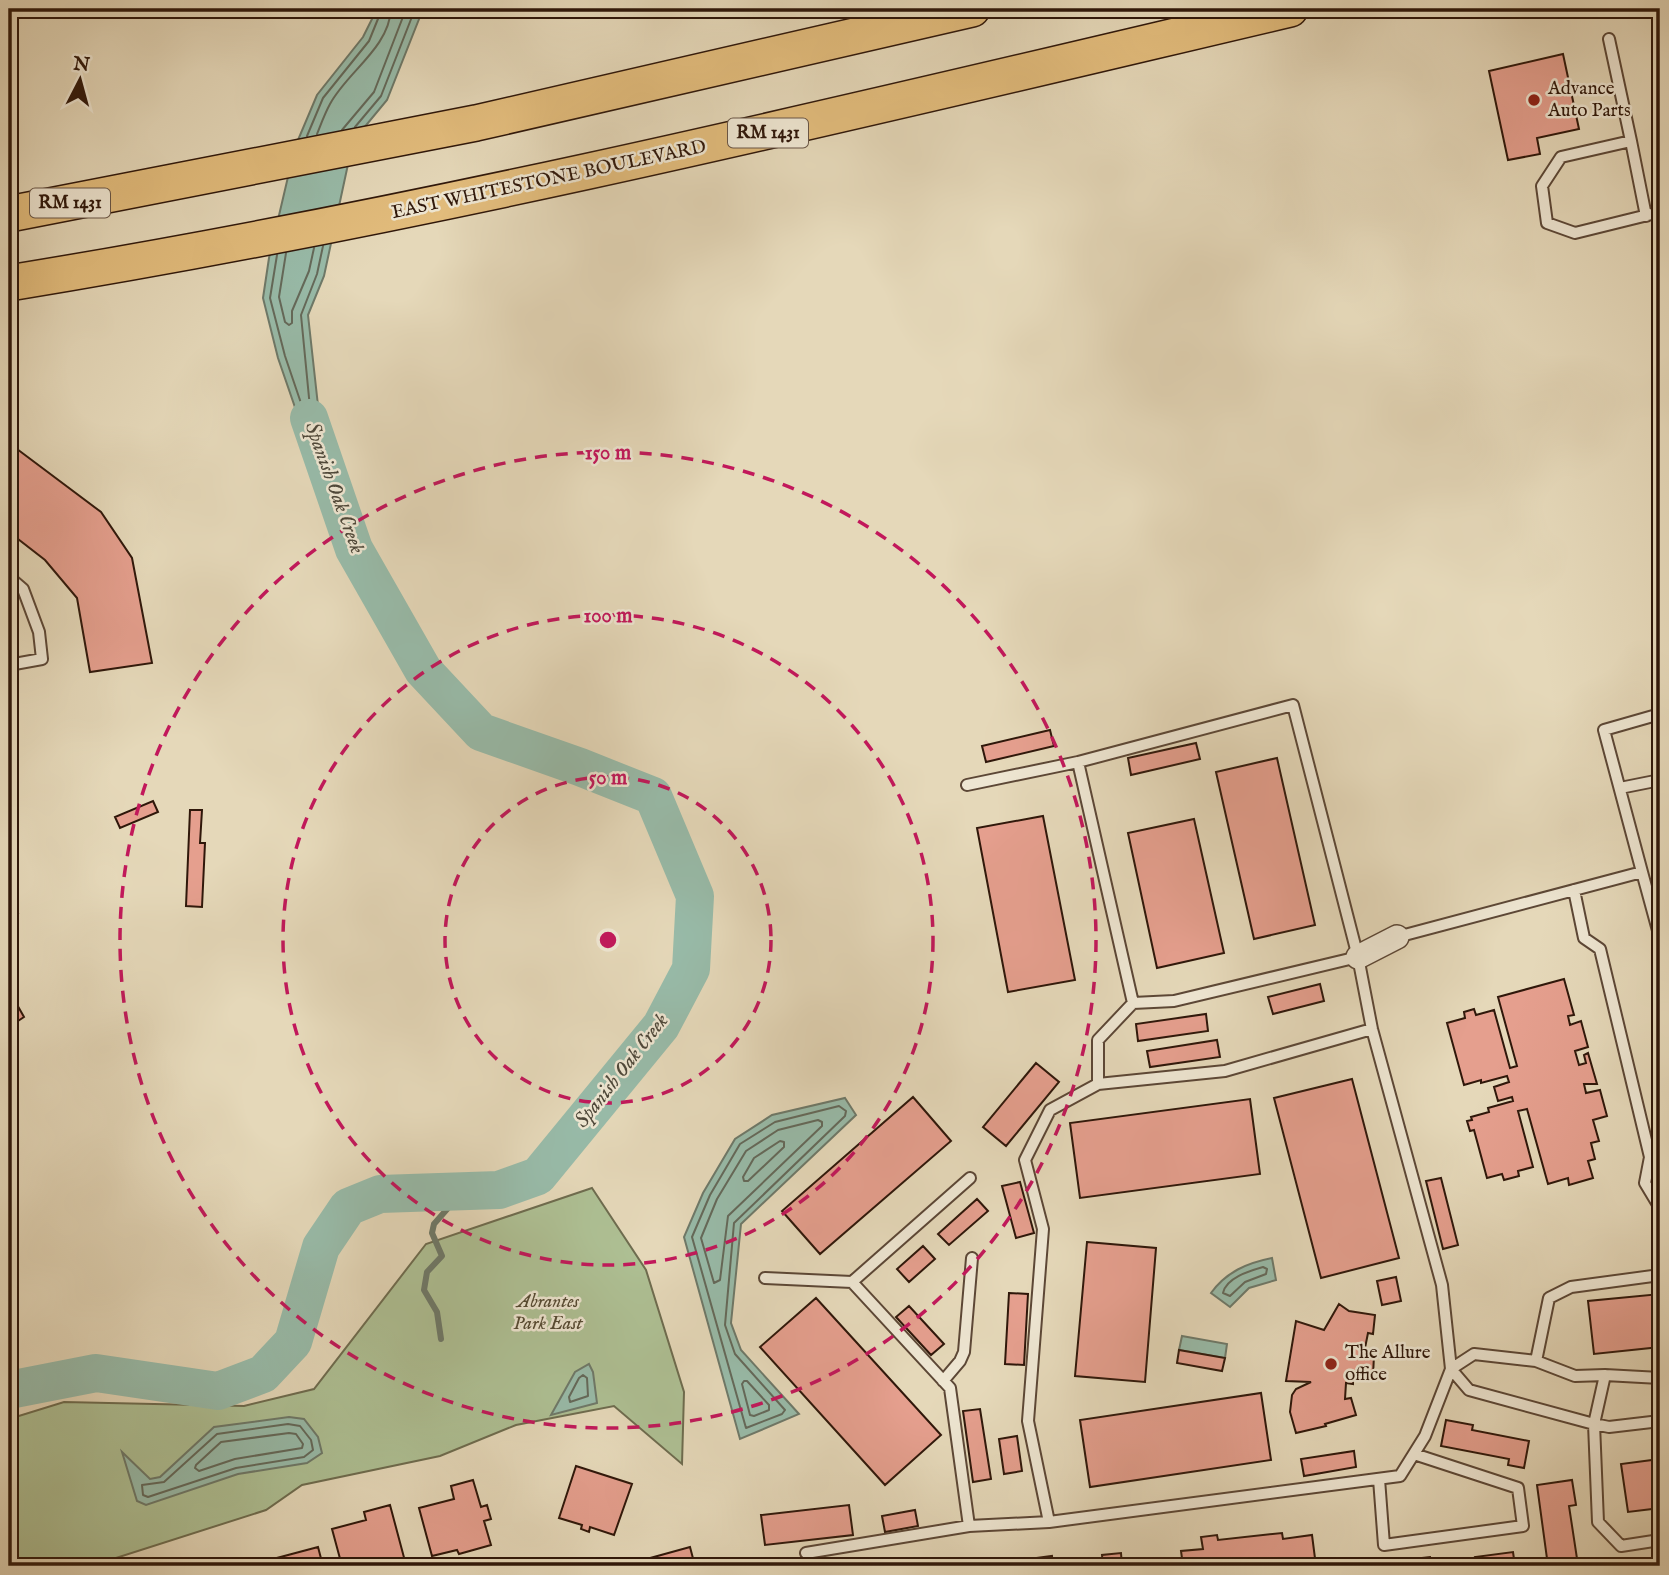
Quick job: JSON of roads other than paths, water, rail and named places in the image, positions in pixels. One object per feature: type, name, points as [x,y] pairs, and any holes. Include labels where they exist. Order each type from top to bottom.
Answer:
[{"type":"main road","name":"RM 1431","points":[[9,214],[476,123],[972,9]]},
{"type":"main road","name":"EAST WHITESTONE BOULEVARD","points":[[9,283],[444,204],[733,141],[1290,9]]},
{"type":"street","points":[[1359,957],[1397,937]]},
{"type":"lane","points":[[1609,39],[1646,216]]},
{"type":"lane","points":[[1631,141],[1561,157],[1542,187],[1547,223],[1575,233],[1660,212]]},
{"type":"lane","points":[[9,577],[23,589],[39,632],[42,659],[9,664]]},
{"type":"lane","points":[[806,1553],[969,1526],[1049,1522],[1400,1476],[1426,1436],[1451,1369],[1440,1273],[1372,1028],[1359,957],[1293,705],[1078,762],[967,785]]},
{"type":"lane","points":[[1660,713],[1604,730],[1660,938]]},
{"type":"lane","points":[[1078,762],[1133,1003]]},
{"type":"lane","points":[[1620,788],[1660,780]]},
{"type":"lane","points":[[1397,937],[1642,872]]},
{"type":"lane","points":[[1574,890],[1584,938],[1600,949],[1650,1157],[1645,1183],[1660,1208]]},
{"type":"lane","points":[[1098,1084],[1098,1040],[1133,1003],[1174,1001],[1359,957]]},
{"type":"lane","points":[[1049,1522],[1028,1421],[1043,1229],[1025,1160],[1050,1110],[1098,1084],[1225,1071],[1372,1028]]},
{"type":"lane","points":[[765,1278],[852,1282],[970,1178]]},
{"type":"lane","points":[[943,1381],[964,1352],[972,1258]]},
{"type":"lane","points":[[1536,1361],[1549,1298],[1571,1287],[1660,1275]]},
{"type":"lane","points":[[852,1282],[950,1388],[969,1526]]},
{"type":"lane","points":[[1451,1369],[1474,1354],[1536,1361],[1575,1376],[1660,1378]]},
{"type":"lane","points":[[1451,1369],[1469,1391],[1594,1424],[1609,1427],[1660,1421]]},
{"type":"lane","points":[[1605,1375],[1594,1424],[1598,1522],[1621,1546],[1660,1540]]},
{"type":"lane","points":[[1379,1479],[1384,1545],[1523,1526],[1518,1488],[1414,1454]]},
{"type":"water","points":[[377,9],[423,9],[387,100],[353,141],[324,276],[308,315],[325,469],[308,445],[278,358],[263,298],[269,258],[295,147],[317,95],[363,37]]},
{"type":"water","points":[[845,1098],[856,1115],[741,1224],[731,1323],[741,1350],[799,1414],[740,1439],[684,1237],[703,1193],[735,1139],[772,1115]]},
{"type":"water","points":[[1272,1258],[1276,1280],[1249,1288],[1230,1307],[1211,1293],[1223,1279],[1238,1270]]},
{"type":"water","points":[[1182,1336],[1227,1344],[1225,1358],[1179,1350]]},
{"type":"water","points":[[589,1364],[593,1372],[597,1403],[551,1415],[575,1372]]},
{"type":"water","points":[[289,1417],[304,1419],[318,1437],[322,1453],[307,1463],[238,1474],[146,1505],[137,1501],[122,1452],[150,1479],[160,1477],[214,1427]]},
{"type":"waterway","name":"Spanish Oak Creek","points":[[9,1390],[96,1373],[218,1391],[263,1374],[293,1342],[321,1247],[348,1207],[380,1194],[499,1190],[538,1176],[661,1026],[691,969],[695,896],[653,796],[481,732],[423,670],[354,549],[309,418]]},
{"type":"waterway","points":[[441,1339],[437,1312],[424,1290],[427,1272],[442,1256],[432,1233],[434,1224],[463,1191]]},
{"type":"place","name":"Advance Auto Parts","points":[[1534,100]]},
{"type":"place","name":"The Allure office","points":[[1331,1364]]},
{"type":"park label","name":"Abrantes Park East","points":[[548,1313]]}]
